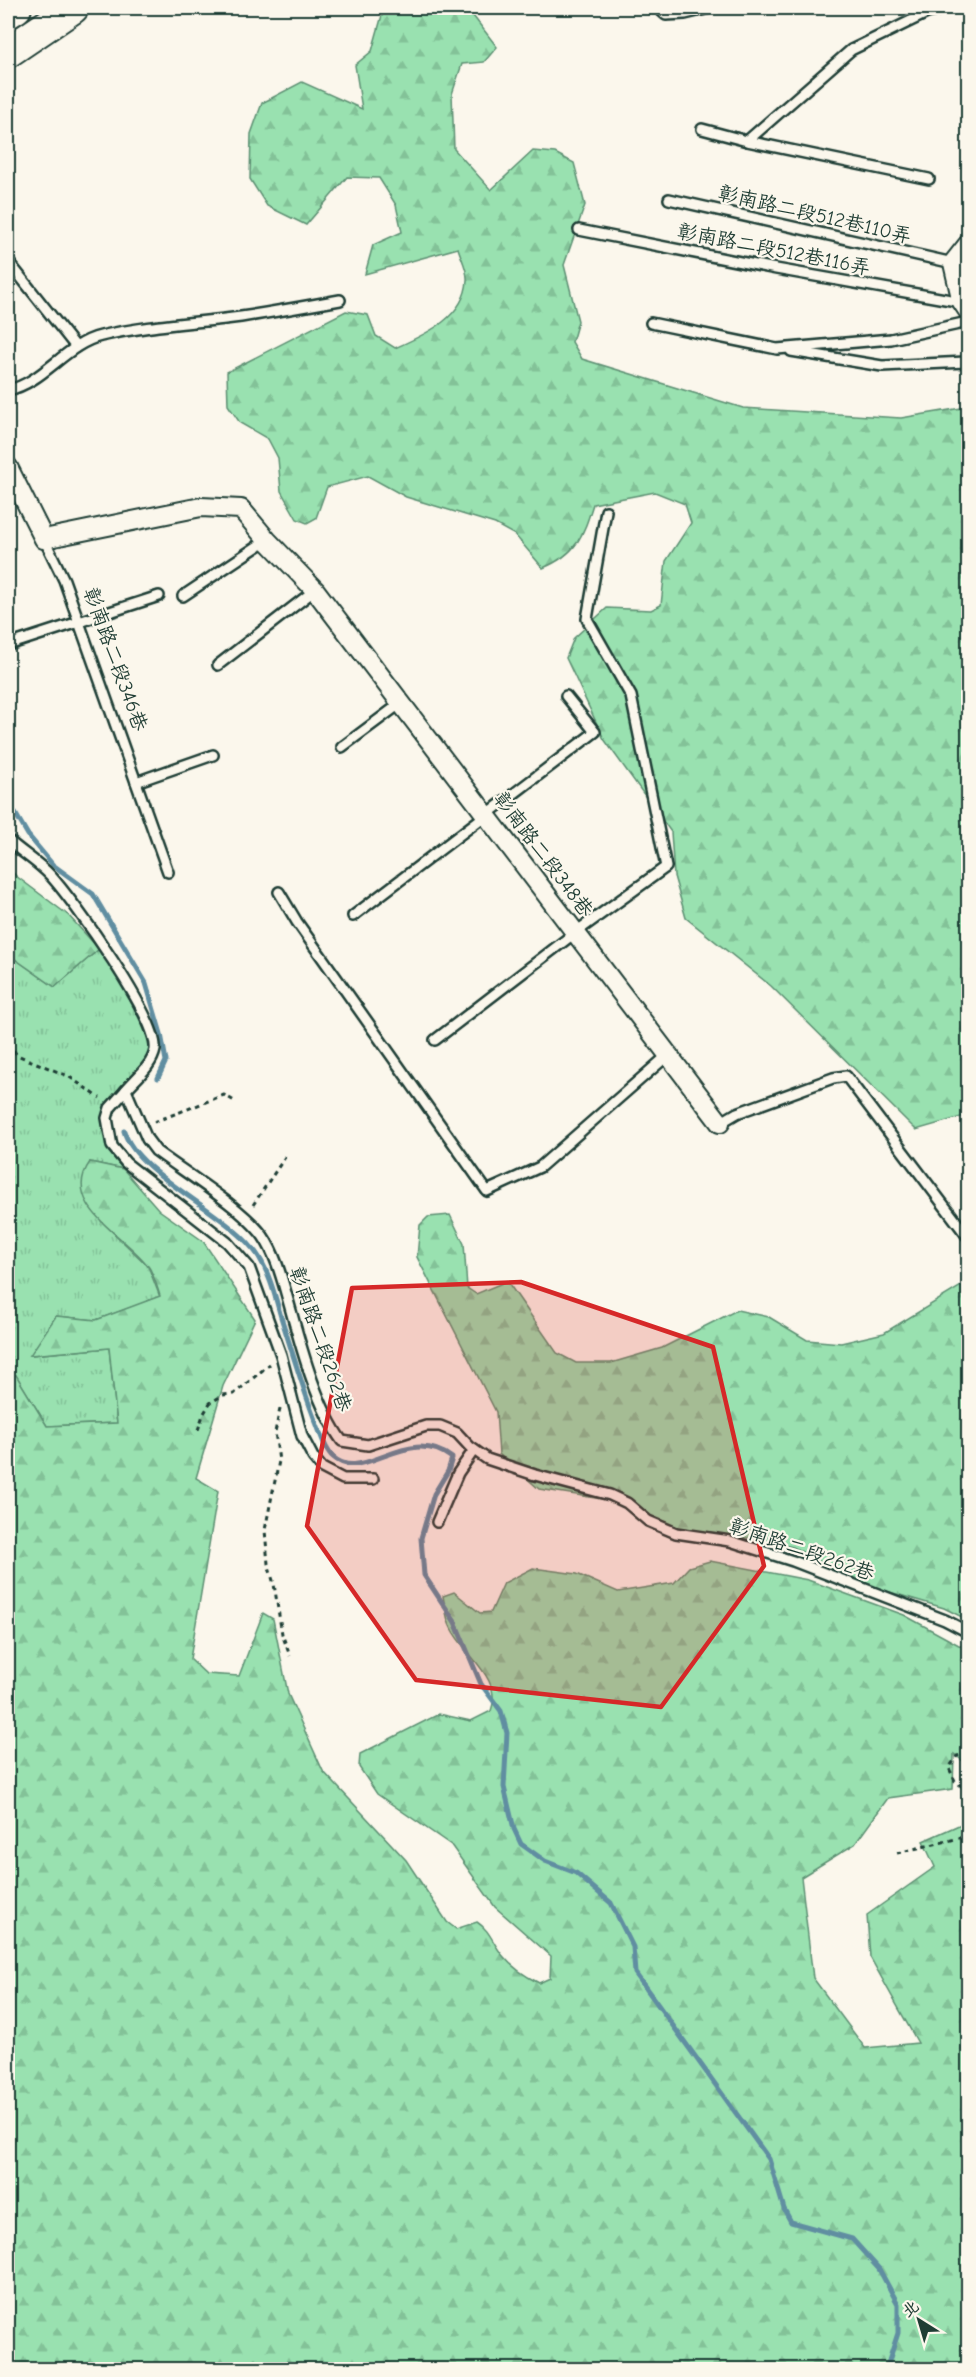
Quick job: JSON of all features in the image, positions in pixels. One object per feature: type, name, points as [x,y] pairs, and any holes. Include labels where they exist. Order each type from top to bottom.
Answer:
[{"type":"main road","points":[[8,14],[16,8]]},
{"type":"main road","points":[[8,52],[73,8]]},
{"type":"street","points":[[965,307],[953,264],[969,244]]},
{"type":"street","name":"彰南路二段346巷","points":[[8,467],[44,539]]},
{"type":"street","name":"彰南路二段348巷","points":[[44,539],[201,507],[241,509],[315,590],[720,1123]]},
{"type":"lane","points":[[658,8],[666,15],[685,14],[710,8]]},
{"type":"lane","points":[[747,141],[851,50],[927,13],[946,8]]},
{"type":"lane","points":[[702,129],[747,141],[929,179]]},
{"type":"lane","name":"彰南路二段512巷110弄","points":[[669,199],[953,264]]},
{"type":"lane","name":"彰南路二段512巷116弄","points":[[579,230],[965,307]]},
{"type":"lane","points":[[8,261],[76,347]]},
{"type":"lane","points":[[8,390],[20,387],[76,347],[99,336],[240,317],[340,300]]},
{"type":"lane","points":[[777,349],[891,339],[969,322]]},
{"type":"lane","points":[[651,323],[777,349],[882,366],[966,362]]},
{"type":"lane","points":[[435,1040],[576,932],[666,867],[630,696],[587,619],[606,511]]},
{"type":"lane","name":"彰南路二段346巷","points":[[44,539],[64,580],[168,872]]},
{"type":"lane","points":[[183,596],[267,540]]},
{"type":"lane","points":[[218,665],[315,590]]},
{"type":"lane","points":[[8,645],[159,596]]},
{"type":"lane","points":[[353,916],[595,732],[566,696]]},
{"type":"lane","points":[[342,747],[401,703]]},
{"type":"lane","points":[[136,782],[213,755]]},
{"type":"lane","points":[[8,840],[48,872],[80,911],[130,990],[155,1041],[154,1052],[146,1068],[110,1108],[107,1118],[112,1146],[126,1163],[226,1242],[249,1267],[281,1354],[302,1436],[313,1457],[322,1468],[343,1479],[374,1479]]},
{"type":"lane","points":[[279,892],[297,922],[487,1191],[540,1167],[668,1055]]},
{"type":"lane","name":"彰南路二段348巷","points":[[720,1123],[737,1113],[833,1078],[846,1076],[969,1237]]},
{"type":"lane","name":"彰南路二段262巷","points":[[126,1090],[141,1126],[156,1151],[245,1217],[263,1237],[274,1256],[324,1408],[333,1429],[342,1441],[368,1445],[426,1426],[440,1426],[457,1433],[487,1459],[610,1495],[627,1503],[648,1521],[676,1533],[730,1541],[793,1561],[945,1620],[969,1632]]},
{"type":"lane","points":[[437,1522],[458,1473],[474,1450]]},
{"type":"path","points":[[8,1043],[17,1055],[68,1076],[97,1095],[110,1108]]},
{"type":"path","points":[[141,1126],[224,1095],[236,1102]]},
{"type":"path","points":[[245,1217],[287,1154]]},
{"type":"path","points":[[198,1430],[210,1403],[223,1395],[234,1394],[281,1354]]},
{"type":"path","points":[[290,1389],[280,1409],[275,1432],[279,1461],[265,1530],[268,1564],[274,1584],[282,1634],[290,1656]]},
{"type":"path","points":[[969,1753],[957,1756],[949,1768],[955,1781],[969,1791]]},
{"type":"path","points":[[960,1809],[969,1809]]},
{"type":"path","points":[[897,1853],[969,1836]]},
{"type":"highlighted area","points":[[521,1282],[713,1347],[764,1566],[661,1707],[416,1680],[307,1526],[352,1288]]},
{"type":"green space","points":[[384,8],[467,8],[497,47],[484,62],[462,64],[452,94],[454,149],[491,190],[533,151],[555,153],[574,163],[585,205],[564,265],[578,321],[572,342],[582,359],[743,408],[901,418],[968,407],[968,1115],[916,1130],[771,986],[686,918],[674,876],[671,832],[604,739],[566,658],[574,638],[607,608],[651,610],[661,605],[666,561],[691,523],[685,504],[655,492],[593,504],[586,526],[577,543],[564,557],[543,568],[515,535],[495,524],[406,497],[368,476],[327,487],[316,518],[307,523],[297,519],[281,491],[278,458],[268,439],[240,423],[228,405],[227,372],[346,311],[368,315],[376,336],[395,348],[441,323],[459,305],[465,293],[467,276],[458,248],[365,274],[373,245],[402,232],[396,205],[379,178],[347,177],[306,225],[267,206],[250,179],[251,134],[262,103],[302,82],[362,109],[355,65],[372,51]]},
{"type":"green space","points":[[8,867],[16,876],[68,915],[99,949],[55,987],[8,954]]},
{"type":"green space","points":[[99,949],[145,1025],[153,1049],[153,1061],[149,1071],[119,1101],[111,1120],[123,1169],[90,1162],[101,1221],[148,1266],[160,1297],[96,1320],[56,1316],[31,1355],[109,1348],[117,1423],[47,1426],[16,1375],[8,1377],[8,954],[55,987]]},
{"type":"green space","points":[[90,1162],[123,1169],[159,1210],[203,1241],[255,1319],[223,1386],[196,1478],[218,1491],[190,1659],[206,1674],[239,1676],[263,1613],[273,1619],[288,1694],[323,1771],[406,1860],[447,1922],[456,1929],[477,1922],[486,1930],[508,1961],[534,1981],[539,1983],[550,1978],[551,1956],[495,1907],[451,1845],[377,1794],[359,1767],[360,1754],[439,1714],[471,1721],[491,1711],[492,1688],[487,1677],[451,1628],[443,1596],[454,1592],[480,1613],[491,1612],[504,1583],[533,1568],[577,1574],[618,1592],[674,1583],[689,1567],[710,1561],[808,1580],[904,1615],[968,1650],[968,1765],[954,1754],[953,1789],[888,1798],[855,1844],[801,1877],[813,1978],[865,2048],[918,2043],[870,1957],[867,1915],[935,1867],[923,1841],[968,1821],[968,2369],[8,2369],[8,1377],[16,1375],[47,1426],[117,1423],[109,1348],[30,1355],[56,1316],[96,1320],[160,1296],[148,1266],[89,1206],[83,1193],[83,1178]]},
{"type":"green space","points":[[450,1215],[464,1244],[467,1288],[476,1294],[507,1281],[557,1353],[576,1363],[611,1363],[662,1348],[737,1310],[769,1317],[807,1340],[841,1343],[884,1333],[961,1286],[968,1290],[968,1620],[944,1608],[859,1583],[793,1547],[750,1538],[674,1538],[649,1517],[608,1500],[539,1489],[499,1454],[496,1412],[417,1257],[420,1225],[428,1217]]},
{"type":"waterway","points":[[8,801],[28,835],[53,865],[93,894],[146,983],[161,1034],[166,1061],[158,1078]]},
{"type":"waterway","points":[[124,1131],[132,1147],[146,1163],[228,1225],[259,1257],[272,1286],[310,1407],[325,1445],[333,1457],[345,1464],[358,1464],[419,1447],[435,1449],[452,1458],[448,1471],[434,1494],[421,1538],[424,1575],[455,1622],[481,1684],[501,1711],[507,1733],[504,1787],[514,1829],[521,1844],[545,1861],[576,1873],[611,1903],[633,1947],[635,1973],[769,2159],[784,2209],[791,2222],[852,2239],[879,2269],[898,2304],[898,2333],[886,2370]]},
{"type":"waterway","points":[[889,2364],[897,2370]]}]
